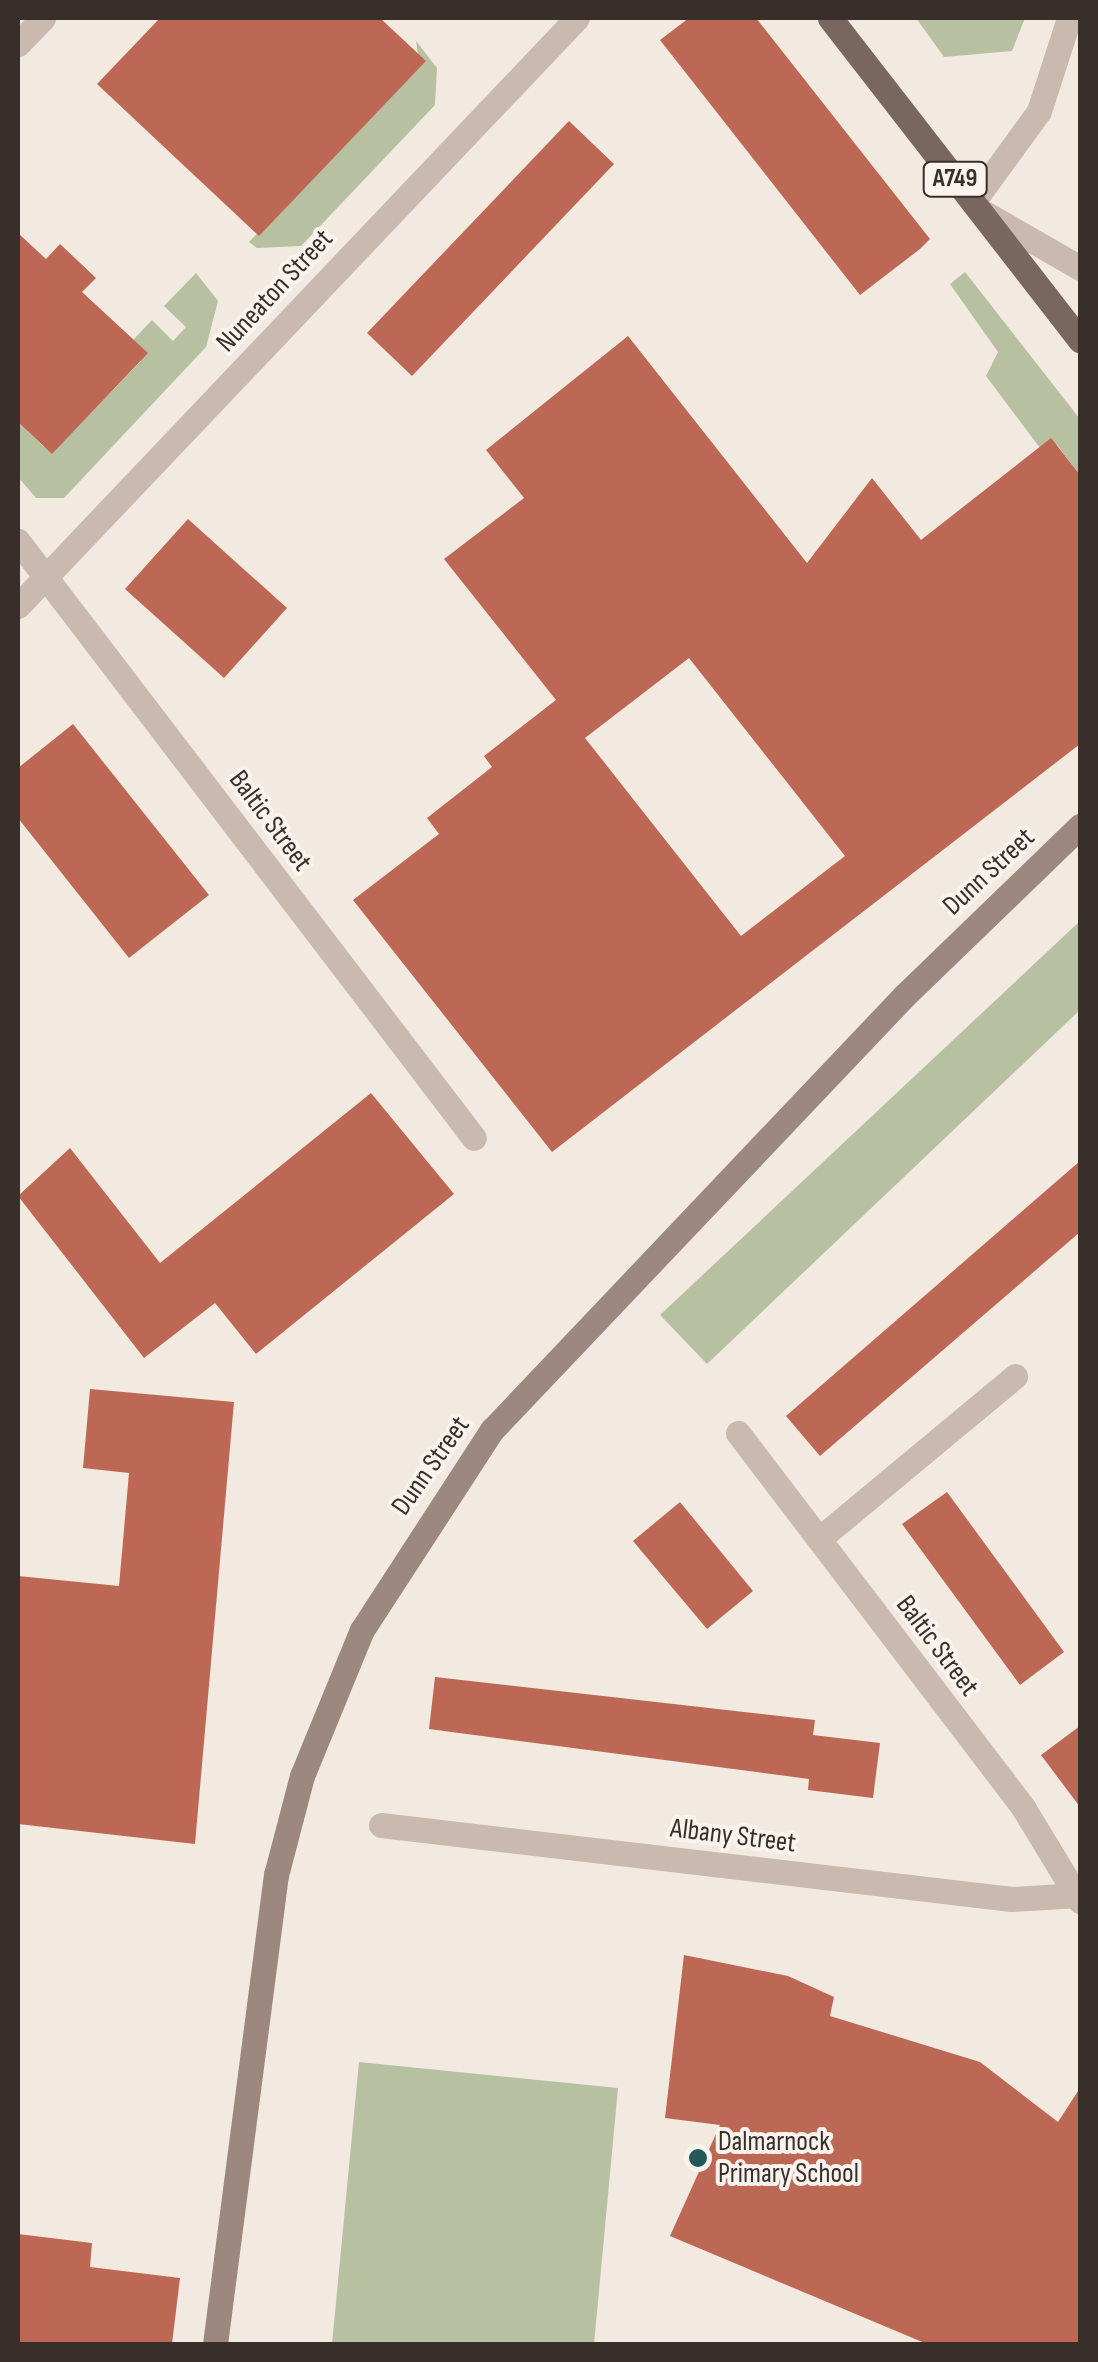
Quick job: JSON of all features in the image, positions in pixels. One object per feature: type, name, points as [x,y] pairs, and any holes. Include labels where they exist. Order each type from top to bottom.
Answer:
[{"type":"main road","name":"A749","points":[[830,18],[1080,340]]},
{"type":"main road","name":"Dunn Street","points":[[215,2344],[276,1875],[302,1776],[362,1630],[492,1430],[892,1009],[1080,826]]},
{"type":"street","points":[[18,44],[43,18]]},
{"type":"street","name":"Nuneaton Street","points":[[18,606],[577,18]]},
{"type":"street","points":[[1069,18],[1038,111],[977,206],[1080,268]]},
{"type":"street","name":"Baltic Street","points":[[18,541],[474,1138]]},
{"type":"street","points":[[818,1539],[1015,1376]]},
{"type":"street","name":"Baltic Street","points":[[738,1432],[1024,1810],[1080,1897]]},
{"type":"street","name":"Albany Street","points":[[381,1824],[1012,1899],[1080,1897]]},
{"type":"green space","points":[[916,18],[1025,18],[1012,51],[944,57]]},
{"type":"green space","points":[[416,41],[437,68],[435,105],[301,246],[257,248],[249,242],[420,67]]},
{"type":"green space","points":[[965,272],[1080,419],[1080,475],[1057,445],[1040,448],[986,376],[998,352],[950,284]]},
{"type":"green space","points":[[196,273],[218,301],[206,347],[64,498],[36,498],[18,477],[18,422],[44,447],[57,448],[141,361],[133,340],[152,320],[173,341],[186,327],[164,306]]},
{"type":"green space","points":[[1080,921],[1080,1010],[707,1364],[660,1315]]},
{"type":"green space","points":[[359,2062],[618,2088],[594,2344],[332,2344]]},
{"type":"building","points":[[160,18],[380,18],[426,61],[259,236],[97,84]]},
{"type":"building","points":[[689,18],[756,18],[930,239],[860,295],[660,40]]},
{"type":"building","points":[[569,121],[614,164],[412,376],[367,333]]},
{"type":"building","points":[[18,233],[46,259],[60,244],[96,278],[82,292],[148,353],[52,454],[18,422]]},
{"type":"building","points":[[628,336],[807,563],[872,478],[921,540],[1051,438],[1080,475],[1080,744],[552,1152],[353,900],[439,834],[427,818],[492,767],[484,756],[556,700],[444,559],[524,498],[486,450]],"holes":[[[689,658],[845,856],[741,936],[585,738]]]},
{"type":"building","points":[[188,519],[287,608],[224,678],[125,589]]},
{"type":"building","points":[[73,724],[209,895],[129,958],[18,818],[18,768]]},
{"type":"building","points":[[371,1093],[454,1194],[256,1354],[215,1303],[144,1358],[18,1196],[70,1148],[160,1263]]},
{"type":"building","points":[[1080,1161],[1080,1232],[820,1456],[786,1416]]},
{"type":"building","points":[[90,1389],[234,1402],[195,1844],[18,1824],[18,1576],[119,1586],[129,1473],[83,1468]]},
{"type":"building","points":[[947,1492],[1064,1652],[1020,1685],[902,1524]]},
{"type":"building","points":[[680,1502],[753,1591],[707,1629],[633,1541]]},
{"type":"building","points":[[435,1677],[815,1720],[813,1735],[880,1743],[873,1798],[808,1790],[809,1779],[429,1729]]},
{"type":"building","points":[[1080,1726],[1080,1807],[1041,1755]]},
{"type":"building","points":[[684,1955],[788,1976],[834,1997],[830,2016],[980,2062],[1058,2122],[1080,2088],[1080,2344],[927,2344],[670,2236],[720,2125],[665,2118]]},
{"type":"building","points":[[18,2234],[92,2243],[90,2267],[180,2278],[172,2344],[18,2344]]},
{"type":"place","name":"Dalmarnock Primary School","points":[[698,2158]]}]
